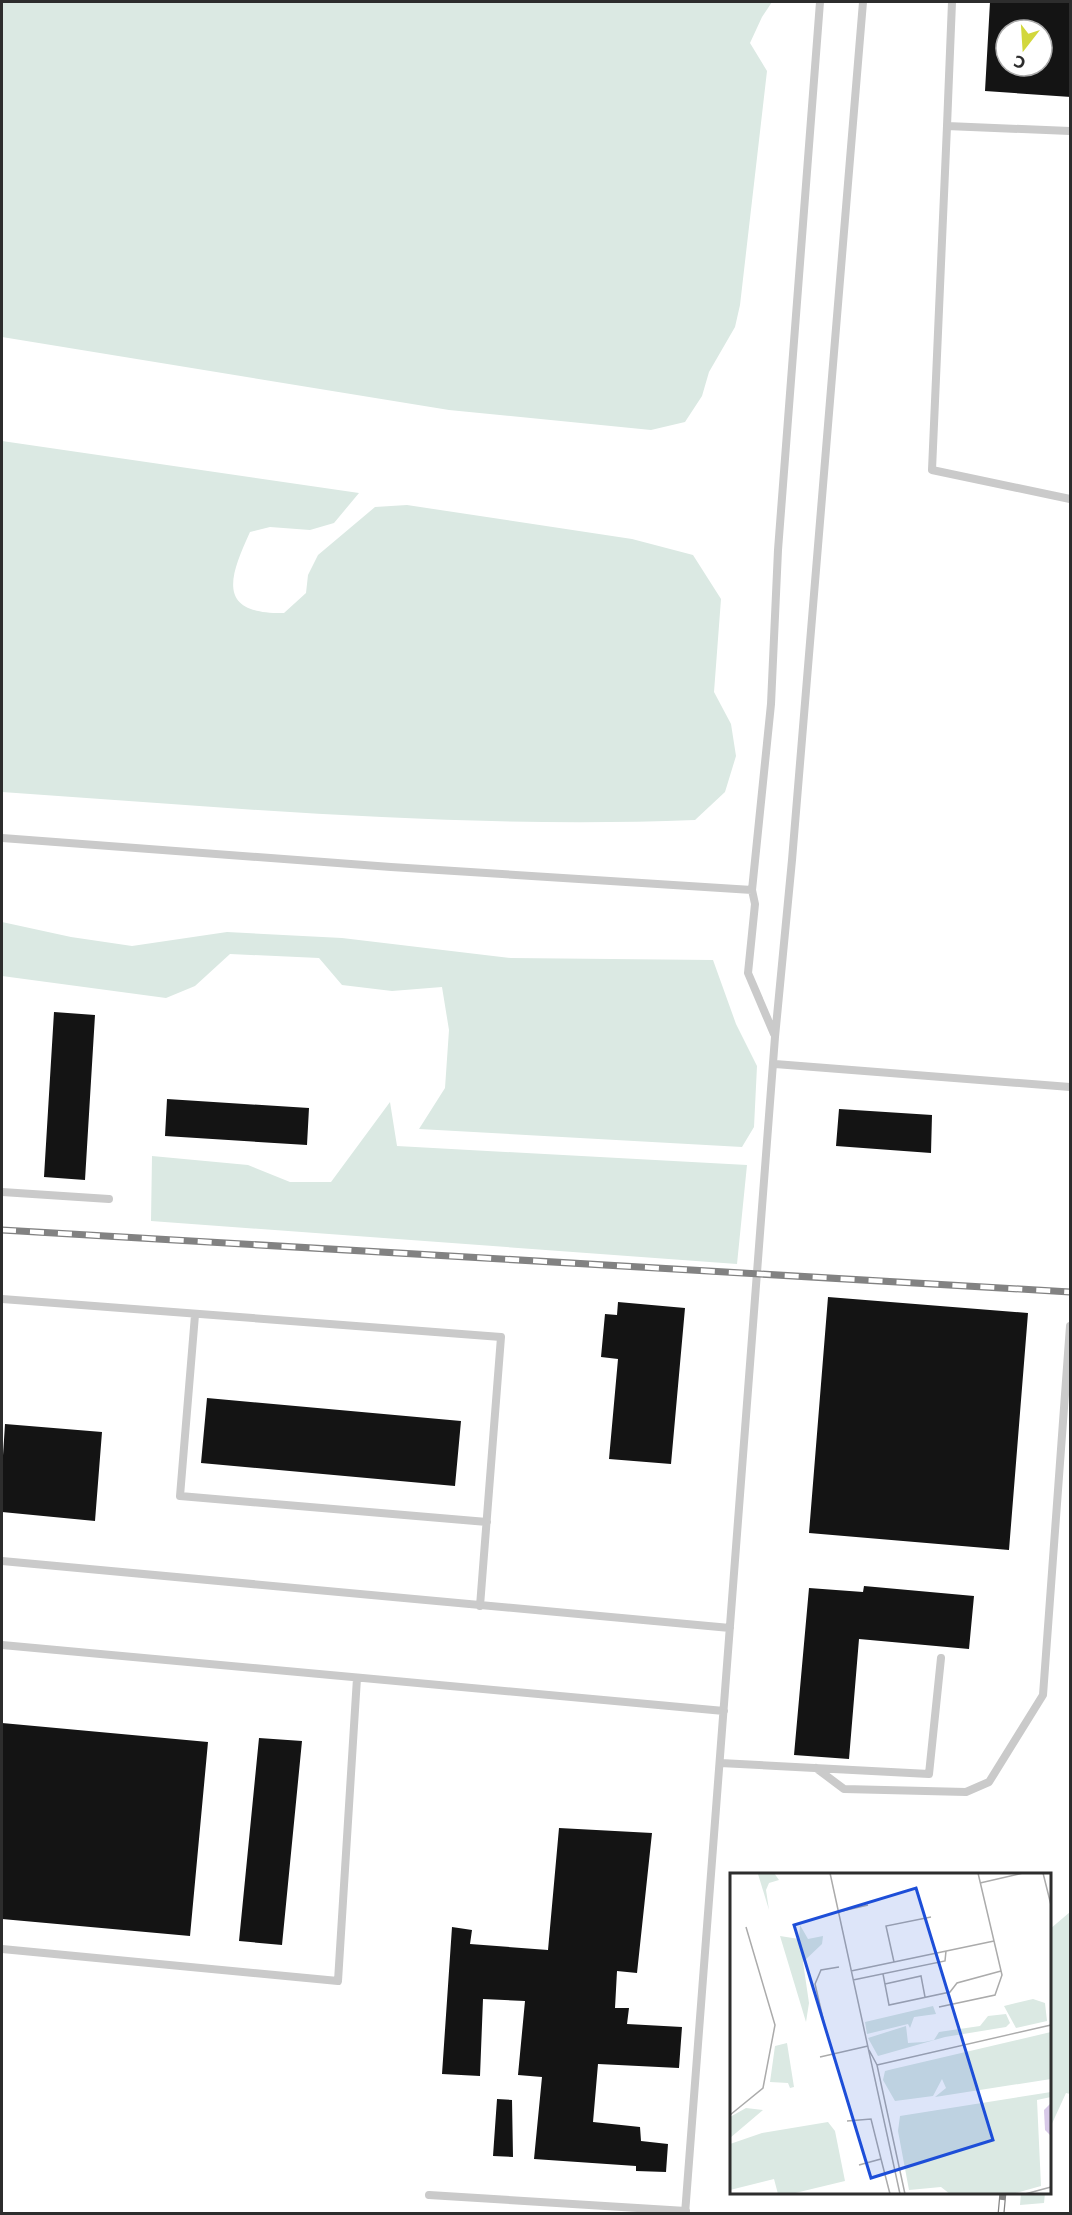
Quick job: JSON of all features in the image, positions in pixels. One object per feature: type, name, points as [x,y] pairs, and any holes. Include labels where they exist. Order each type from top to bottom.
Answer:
[{"type":"lane","points":[[775,1037],[748,973],[755,904],[752,890],[771,704],[778,550],[820,2]]},
{"type":"lane","points":[[429,2195],[686,2212],[775,1064],[775,1037],[792,860],[863,2]]},
{"type":"lane","points":[[952,2],[932,470],[1071,499]]},
{"type":"lane","points":[[947,126],[1071,131]]},
{"type":"lane","points":[[2,838],[391,867],[752,890]]},
{"type":"lane","points":[[775,1064],[1071,1087]]},
{"type":"lane","points":[[2,1192],[108,1199]]},
{"type":"lane","points":[[2,1299],[501,1337],[480,1605]]},
{"type":"lane","points":[[195,1315],[180,1496],[487,1522]]},
{"type":"lane","points":[[816,1768],[844,1789],[966,1792],[989,1782],[1043,1695],[1070,1326]]},
{"type":"lane","points":[[2,1561],[730,1628]]},
{"type":"lane","points":[[2,1645],[724,1711]]},
{"type":"lane","points":[[720,1763],[929,1774],[941,1658]]},
{"type":"lane","points":[[2,1949],[338,1981],[357,1678]]},
{"type":"shaded area","points":[[2,2],[772,2],[750,43],[767,71],[740,305],[735,327],[709,372],[702,396],[685,422],[651,430],[449,410],[2,337]]},
{"type":"shaded area","points":[[2,441],[359,493],[334,523],[310,530],[270,527],[250,532],[237,564],[234,590],[238,600],[247,607],[262,612],[284,613],[306,593],[308,575],[318,555],[375,507],[407,505],[632,539],[693,555],[721,599],[714,692],[731,724],[736,756],[725,792],[695,820],[522,822],[261,810],[2,792]]},
{"type":"shaded area","points":[[2,922],[71,937],[132,946],[227,932],[342,938],[511,958],[713,960],[736,1024],[757,1066],[754,1127],[742,1147],[419,1129],[445,1088],[449,1030],[442,987],[392,991],[342,985],[319,958],[230,954],[195,986],[166,998],[2,976]]},
{"type":"shaded area","points":[[390,1102],[397,1146],[747,1165],[737,1264],[151,1221],[152,1156],[248,1165],[290,1182],[331,1182]]},
{"type":"shaded area","points":[[1070,1912],[1070,2094],[1066,2093],[1051,2126],[1051,1928]]},
{"type":"shaded area","points":[[1021,2194],[1045,2194],[1044,2203],[1020,2205]]},
{"type":"building","points":[[990,2],[1071,2],[1071,97],[985,91]]},
{"type":"building","points":[[54,1012],[95,1015],[85,1180],[44,1177]]},
{"type":"building","points":[[167,1099],[309,1108],[307,1145],[165,1136]]},
{"type":"building","points":[[839,1109],[932,1115],[931,1153],[836,1146]]},
{"type":"building","points":[[828,1297],[1028,1313],[1009,1550],[809,1533]]},
{"type":"building","points":[[618,1302],[685,1308],[671,1464],[609,1459],[618,1359],[601,1357],[605,1314],[617,1315]]},
{"type":"building","points":[[207,1398],[461,1421],[455,1486],[201,1463]]},
{"type":"building","points":[[5,1424],[102,1432],[95,1521],[2,1512]]},
{"type":"building","points":[[864,1586],[974,1596],[969,1649],[859,1639],[849,1759],[794,1755],[809,1588],[863,1592]]},
{"type":"building","points":[[2,1723],[208,1742],[190,1936],[2,1919]]},
{"type":"building","points":[[259,1738],[302,1741],[282,1945],[239,1941]]},
{"type":"building","points":[[559,1828],[652,1833],[637,1973],[617,1971],[615,2008],[629,2008],[627,2024],[682,2027],[679,2068],[598,2064],[593,2122],[640,2127],[641,2141],[668,2144],[666,2172],[636,2171],[636,2166],[534,2159],[542,2077],[518,2075],[525,2001],[483,1999],[480,2076],[442,2074],[452,1927],[472,1930],[470,1944],[548,1950]]},
{"type":"building","points":[[497,2099],[512,2100],[513,2157],[493,2156]]},
{"type":"railway","points":[[2,1230],[1070,1292]]},
{"type":"railway","points":[[1001,2214],[1003,2194]]}]
